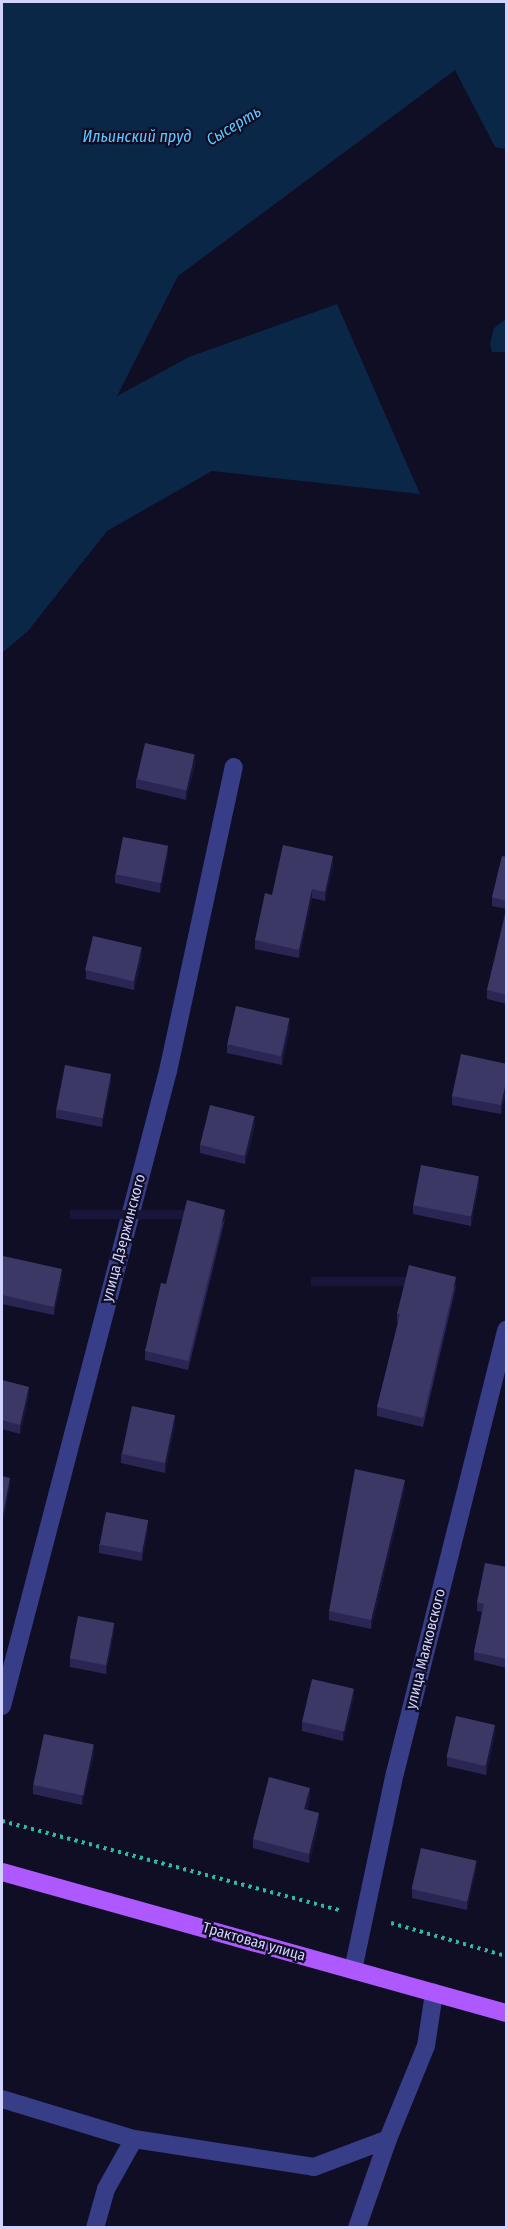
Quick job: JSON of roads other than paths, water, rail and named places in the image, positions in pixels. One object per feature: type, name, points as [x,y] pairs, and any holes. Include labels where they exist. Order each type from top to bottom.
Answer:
[{"type":"main road","name":"Трактовая улица","points":[[2,1872],[507,2013]]},
{"type":"street","name":"улица Дзержинского","points":[[2,1706],[168,1071],[234,767]]},
{"type":"street","name":"улица Маяковского","points":[[353,1970],[395,1773],[507,1330]]},
{"type":"street","points":[[357,2228],[388,2139],[426,2046],[434,1993]]},
{"type":"street","points":[[2,2098],[134,2139],[314,2167],[388,2139]]},
{"type":"street","points":[[95,2228],[106,2189],[134,2139]]},
{"type":"water","name":"Ильинский пруд","points":[[2,2],[506,2],[506,149],[495,147],[455,70],[178,276],[117,396],[189,357],[337,304],[420,494],[212,471],[107,531],[28,631],[2,653]]},
{"type":"water","points":[[506,319],[506,352],[492,352],[490,344],[494,328]]},
{"type":"water label","name":"Сысерть","points":[[234,126]]}]
